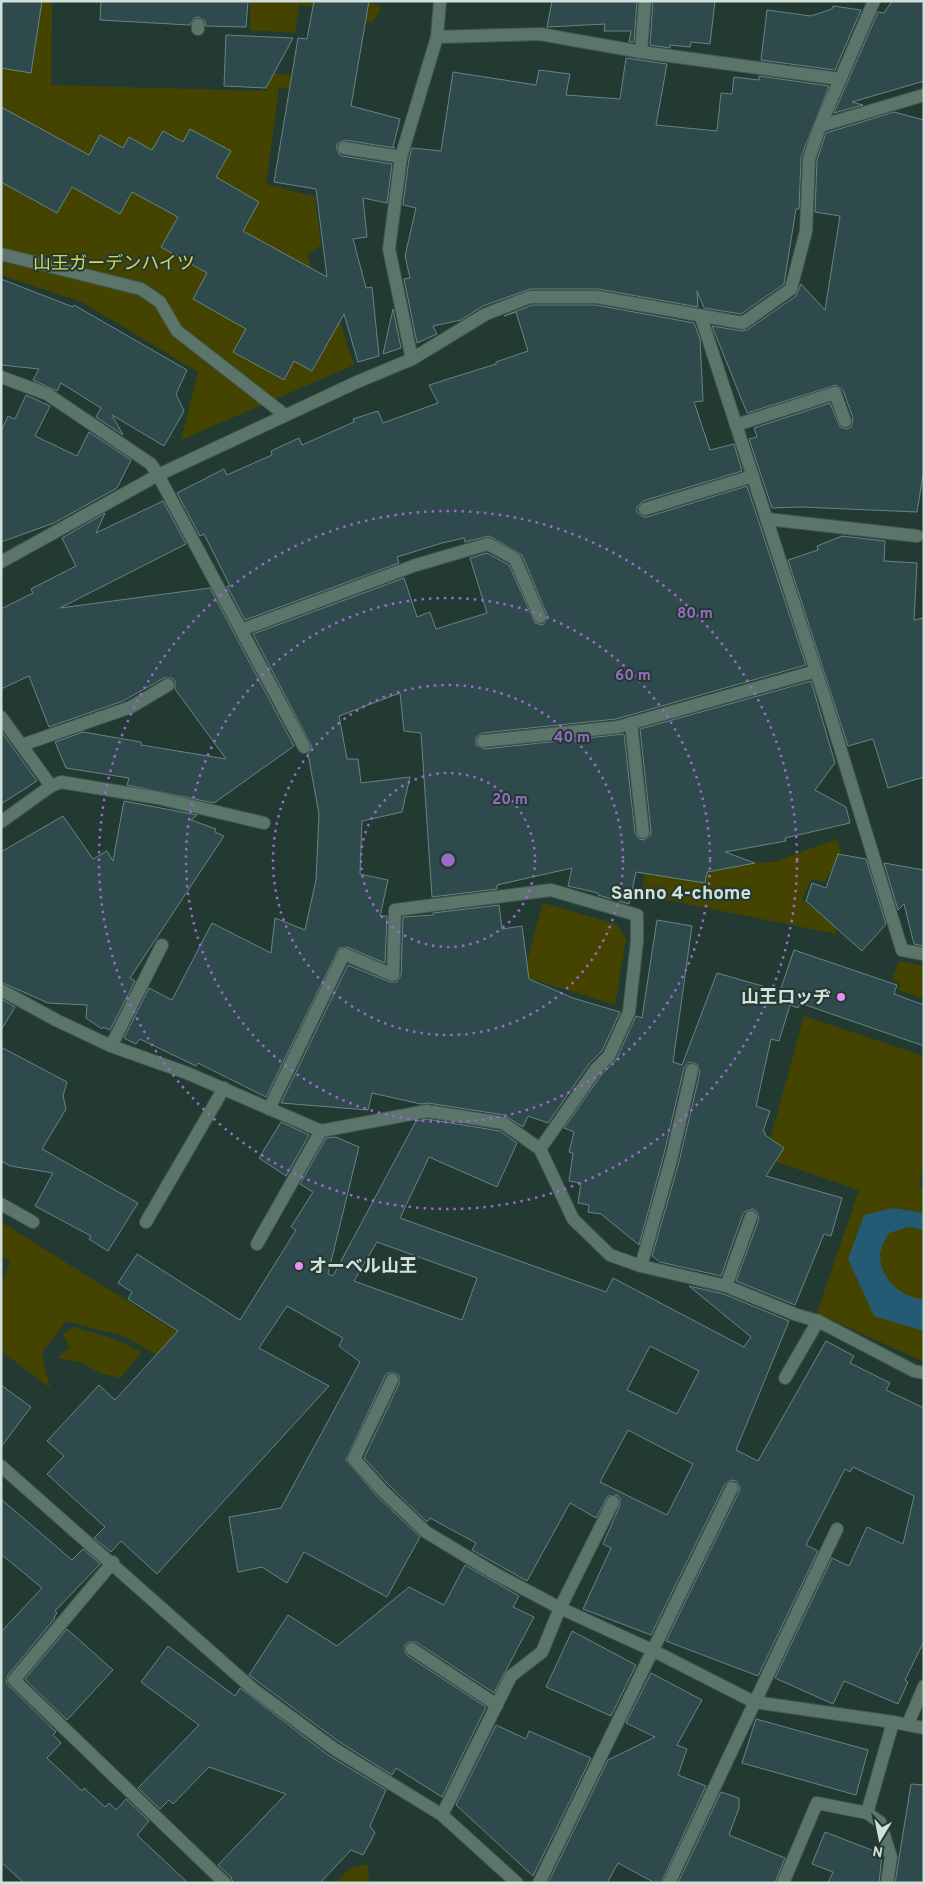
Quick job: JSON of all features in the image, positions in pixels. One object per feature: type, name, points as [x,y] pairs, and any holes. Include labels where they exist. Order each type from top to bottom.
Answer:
[{"type":"street","points":[[412,359],[389,249],[401,157],[437,37],[440,1]]},
{"type":"street","points":[[640,52],[644,1]]},
{"type":"street","points":[[1,562],[158,475],[285,415],[412,359],[486,314],[530,297],[596,297],[743,323],[791,289],[806,231],[809,159],[820,126],[874,1]]},
{"type":"street","points":[[437,37],[540,34],[640,52],[725,59],[840,79]]},
{"type":"street","points":[[820,126],[924,95]]},
{"type":"street","points":[[344,148],[401,157]]},
{"type":"street","points":[[1,254],[141,288],[160,302],[177,331],[285,415]]},
{"type":"street","points":[[702,317],[816,671],[902,950],[924,954]]},
{"type":"street","points":[[1,377],[47,394],[152,464],[304,747]]},
{"type":"street","points":[[736,424],[835,393],[846,421]]},
{"type":"street","points":[[645,509],[753,476]]},
{"type":"street","points":[[767,519],[917,536]]},
{"type":"street","points":[[241,630],[416,565],[488,544],[515,558],[540,617]]},
{"type":"street","points":[[483,741],[618,727],[816,671]]},
{"type":"street","points":[[22,745],[131,707],[168,685]]},
{"type":"street","points":[[1,716],[51,786]]},
{"type":"street","points":[[632,723],[644,832]]},
{"type":"street","points":[[1,822],[51,786],[61,782],[158,798],[264,823]]},
{"type":"street","points":[[270,1109],[344,954],[393,975],[394,910],[551,890],[637,915],[637,941],[629,1012],[609,1056],[596,1069],[540,1149]]},
{"type":"street","points":[[111,1046],[162,945]]},
{"type":"street","points":[[1,990],[56,1020],[111,1046],[224,1088],[321,1131],[427,1112],[503,1123],[540,1149],[573,1219],[610,1255],[641,1266],[726,1286],[818,1321],[914,1371],[924,1373]]},
{"type":"street","points":[[641,1266],[671,1160],[692,1070]]},
{"type":"street","points":[[146,1222],[224,1088]]},
{"type":"street","points":[[257,1244],[321,1131]]},
{"type":"street","points":[[1,1204],[33,1222]]},
{"type":"street","points":[[726,1286],[751,1217]]},
{"type":"street","points":[[785,1378],[818,1321]]},
{"type":"street","points":[[392,1380],[354,1459],[383,1491],[426,1532],[494,1573],[560,1608],[652,1650],[754,1702],[908,1724],[924,1728]]},
{"type":"street","points":[[1,1466],[113,1562],[253,1688],[333,1748],[442,1815],[517,1883]]},
{"type":"street","points":[[538,1883],[732,1488]]},
{"type":"street","points":[[442,1815],[511,1676],[542,1652],[560,1608],[613,1502]]},
{"type":"street","points":[[669,1883],[837,1529]]},
{"type":"street","points":[[113,1562],[14,1680],[190,1844],[224,1883]]},
{"type":"street","points":[[412,1649],[497,1704]]},
{"type":"street","points":[[908,1724],[924,1686]]},
{"type":"street","points":[[868,1813],[893,1722]]},
{"type":"street","points":[[783,1883],[817,1803],[868,1813],[880,1822],[891,1856],[887,1883]]},
{"type":"green space","name":"山王ガーデンハイツ","points":[[31,1],[52,1],[51,85],[267,91],[268,73],[322,77],[292,88],[279,88],[266,184],[315,197],[321,245],[307,255],[318,288],[331,294],[354,365],[181,440],[198,372],[82,302],[1,275],[1,182],[57,213],[72,187],[119,214],[132,192],[178,217],[162,247],[207,273],[193,299],[246,329],[284,380],[294,361],[313,371],[330,339],[288,299],[306,266],[243,231],[259,202],[216,177],[230,151],[190,129],[183,142],[163,131],[152,150],[129,137],[123,148],[100,135],[89,155],[1,107],[1,68],[31,72],[35,51],[1,46]]},
{"type":"green space","points":[[250,1],[364,1],[382,7],[372,23],[338,19],[334,11],[299,5],[295,33],[250,30]]},
{"type":"green space","points":[[837,839],[841,852],[825,882],[811,879],[802,900],[836,927],[836,934],[642,895],[648,842],[718,864],[774,862]]},
{"type":"green space","points":[[543,903],[616,924],[626,939],[615,1005],[523,976]]},
{"type":"green space","points":[[899,961],[924,966],[924,999],[898,990],[901,984],[892,980]]},
{"type":"green space","points":[[804,1016],[924,1056],[924,1166],[919,1186],[924,1189],[924,1362],[817,1313],[859,1190],[765,1158]]},
{"type":"green space","points":[[1,1222],[190,1340],[179,1367],[123,1336],[66,1321],[42,1353],[50,1388],[1,1351],[1,1287],[10,1261],[1,1257]]},
{"type":"green space","points":[[74,1327],[111,1338],[142,1352],[120,1378],[100,1373],[80,1362],[57,1358],[69,1348],[63,1334]]},
{"type":"green space","points":[[368,1864],[369,1883],[336,1883],[350,1868]]},
{"type":"water","points":[[893,1208],[924,1213],[924,1230],[909,1227],[889,1233],[880,1255],[884,1271],[893,1285],[907,1295],[924,1299],[924,1331],[874,1316],[848,1259],[864,1215]]},
{"type":"building","points":[[1,1],[42,1],[31,73],[1,68]]},
{"type":"building","points":[[101,1],[248,1],[246,27],[206,26],[205,21],[198,17],[194,18],[190,25],[100,20]]},
{"type":"building","points":[[314,1],[369,1],[351,106],[400,119],[393,147],[395,148],[345,140],[338,143],[336,147],[342,156],[392,164],[387,203],[363,198],[367,237],[353,239],[366,288],[372,287],[379,356],[358,362],[344,314],[312,371],[294,361],[284,380],[233,352],[246,329],[193,299],[207,273],[161,247],[178,217],[132,192],[120,214],[72,187],[57,213],[1,182],[1,107],[89,155],[100,135],[123,148],[129,137],[152,150],[163,131],[183,142],[190,129],[231,151],[216,177],[259,202],[243,231],[327,277],[316,189],[274,182],[298,38],[307,39]]},
{"type":"building","points":[[552,1],[637,1],[634,42],[629,42],[631,31],[604,31],[605,24],[547,27]]},
{"type":"building","points":[[653,1],[715,1],[710,44],[691,42],[690,47],[670,45],[670,48],[650,45]]},
{"type":"building","points":[[892,1],[924,1],[924,81],[852,102],[863,105],[834,113],[878,12],[884,13]]},
{"type":"building","points":[[833,6],[861,10],[835,70],[761,60],[767,10],[811,16],[832,9]]},
{"type":"building","points":[[226,35],[293,38],[266,88],[224,86]]},
{"type":"building","points":[[626,58],[667,64],[656,125],[717,131],[721,93],[732,94],[734,77],[759,80],[759,76],[829,86],[801,157],[799,209],[796,209],[784,284],[741,314],[704,308],[697,291],[698,307],[598,289],[530,289],[483,306],[461,320],[433,326],[437,334],[417,343],[404,279],[410,278],[405,256],[416,208],[403,205],[409,159],[412,148],[441,151],[453,72],[536,85],[539,70],[570,74],[566,95],[620,99]]},
{"type":"building","points":[[894,112],[924,120],[924,469],[917,512],[801,507],[772,508],[749,439],[757,437],[754,428],[830,403],[840,427],[847,429],[851,427],[853,418],[843,390],[836,385],[747,413],[712,326],[742,331],[747,330],[796,296],[801,284],[825,310],[840,216],[815,212],[817,160],[826,133]]},
{"type":"building","points":[[1,279],[73,307],[74,305],[187,370],[176,394],[184,411],[164,446],[112,415],[123,435],[96,417],[101,408],[61,383],[57,391],[33,380],[39,369],[1,365]]},
{"type":"building","points":[[532,305],[596,305],[694,323],[700,339],[703,401],[694,402],[710,450],[734,444],[742,471],[643,501],[637,507],[637,512],[643,517],[647,517],[747,486],[806,665],[616,719],[482,733],[476,737],[476,745],[484,749],[624,734],[635,833],[639,839],[644,840],[650,836],[651,831],[640,729],[811,681],[835,763],[815,790],[846,807],[850,823],[785,838],[786,841],[725,852],[755,863],[707,872],[705,883],[636,872],[629,904],[598,895],[598,893],[568,886],[572,868],[497,885],[497,889],[432,897],[421,733],[404,731],[400,693],[339,716],[347,759],[358,759],[361,783],[410,777],[402,812],[362,821],[360,874],[388,880],[380,916],[387,916],[385,963],[347,947],[339,948],[266,1097],[198,1063],[196,1066],[140,1039],[136,1044],[124,1038],[149,988],[172,1000],[212,923],[271,953],[275,918],[305,930],[316,880],[319,814],[308,754],[312,747],[253,634],[404,578],[417,617],[430,612],[436,629],[487,613],[470,558],[487,553],[509,565],[535,623],[543,625],[548,617],[522,555],[489,536],[465,542],[464,538],[442,543],[397,557],[399,563],[245,620],[227,586],[230,586],[204,534],[200,536],[177,493],[224,469],[227,475],[272,455],[271,451],[299,438],[302,445],[354,422],[353,419],[378,411],[383,423],[438,403],[429,385],[496,364],[496,362],[528,351],[516,312],[504,316]]},
{"type":"building","points":[[393,309],[401,348],[383,354]]},
{"type":"building","points":[[26,395],[50,406],[35,436],[77,456],[89,432],[131,460],[117,488],[54,523],[1,542],[1,431],[8,416],[15,419]]},
{"type":"building","points":[[163,501],[186,544],[60,608],[210,588],[294,746],[214,803],[127,785],[129,778],[66,768],[55,742],[83,732],[141,742],[141,745],[226,759],[175,689],[175,681],[172,678],[164,678],[123,701],[49,727],[29,676],[1,689],[1,609],[33,593],[31,589],[76,566],[62,538],[105,513],[96,533]]},
{"type":"building","points":[[842,536],[885,541],[884,561],[917,563],[914,620],[924,618],[924,777],[888,788],[873,739],[848,746],[788,560],[818,550],[817,546]]},
{"type":"building","points":[[1,731],[37,781],[1,804]]},
{"type":"building","points":[[124,801],[197,815],[191,820],[216,829],[215,832],[224,836],[130,978],[135,981],[110,1030],[103,1027],[102,1029],[86,1018],[87,1005],[48,1003],[1,982],[1,852],[63,816],[93,859],[107,851],[113,861]]},
{"type":"building","points":[[838,854],[866,859],[886,924],[862,951],[806,901],[812,883],[826,888]]},
{"type":"building","points":[[884,863],[924,870],[924,946],[914,944],[904,904],[898,910]]},
{"type":"building","points":[[499,905],[502,929],[522,926],[529,979],[573,998],[620,1012],[602,1051],[589,1064],[548,1123],[528,1116],[523,1127],[504,1115],[428,1103],[421,1104],[372,1093],[368,1110],[281,1103],[348,965],[390,982],[397,982],[401,975],[403,917],[433,915],[433,913]]},
{"type":"building","points":[[657,920],[692,926],[673,1062],[682,1065],[717,973],[780,991],[794,950],[897,985],[894,994],[924,1005],[924,1046],[800,1003],[798,1008],[790,1005],[779,1041],[771,1039],[756,1106],[770,1111],[763,1131],[765,1135],[784,1148],[766,1176],[842,1198],[831,1236],[824,1234],[795,1305],[736,1281],[759,1219],[757,1212],[753,1209],[743,1214],[721,1276],[660,1262],[652,1256],[679,1162],[700,1072],[697,1064],[689,1062],[684,1068],[663,1158],[639,1245],[601,1214],[588,1212],[589,1205],[578,1203],[581,1183],[569,1181],[573,1153],[569,1152],[574,1132],[564,1128],[602,1074],[616,1060],[636,1016],[642,1018]]},
{"type":"building","points":[[1,999],[15,1007],[1,1030]]},
{"type":"building","points":[[1,1047],[67,1082],[63,1096],[66,1109],[42,1149],[138,1203],[108,1251],[89,1239],[91,1236],[35,1206],[53,1173],[10,1166],[1,1161]]},
{"type":"building","points":[[427,1119],[500,1131],[517,1143],[497,1187],[429,1157],[400,1218],[606,1292],[613,1278],[744,1347],[751,1337],[689,1286],[724,1294],[789,1321],[736,1450],[758,1461],[826,1341],[854,1356],[850,1363],[890,1383],[886,1390],[924,1408],[924,1641],[905,1680],[908,1682],[898,1704],[844,1681],[833,1704],[775,1678],[832,1558],[849,1566],[867,1527],[903,1544],[914,1496],[853,1467],[850,1472],[845,1469],[806,1545],[818,1551],[758,1676],[666,1641],[739,1492],[740,1487],[736,1481],[731,1480],[725,1484],[651,1635],[583,1609],[611,1548],[603,1544],[620,1505],[620,1498],[617,1495],[608,1496],[596,1518],[570,1503],[527,1581],[472,1550],[476,1543],[430,1518],[427,1522],[389,1485],[364,1458],[399,1384],[399,1376],[395,1373],[388,1373],[385,1376],[346,1460],[377,1496],[420,1537],[387,1597],[304,1552],[287,1583],[262,1567],[238,1572],[229,1517],[281,1508],[360,1362],[339,1346],[343,1338],[287,1306],[259,1348],[329,1386],[157,1574],[121,1541],[111,1552],[94,1538],[105,1527],[47,1474],[64,1456],[47,1441],[99,1385],[115,1400],[178,1331],[128,1299],[132,1292],[118,1283],[137,1254],[240,1320],[296,1230],[291,1227],[313,1192],[300,1184],[326,1138],[336,1137],[359,1147],[328,1274],[333,1276],[416,1121]],"holes":[[[377,1242],[477,1278],[462,1320],[354,1281]],[[650,1346],[699,1371],[677,1414],[627,1390]],[[628,1430],[693,1464],[667,1515],[600,1482]]]},
{"type":"building","points":[[281,1122],[309,1135],[286,1176],[259,1158]]},
{"type":"building","points":[[1,1385],[31,1407],[1,1447]]},
{"type":"building","points":[[1,1499],[72,1560],[83,1549],[100,1564],[55,1611],[57,1613],[55,1618],[8,1675],[6,1683],[56,1732],[53,1735],[61,1743],[47,1758],[82,1791],[84,1788],[105,1807],[109,1803],[116,1810],[126,1799],[149,1821],[137,1835],[188,1883],[24,1883],[1,1862],[1,1632],[42,1588],[1,1554]]},
{"type":"building","points":[[465,1565],[519,1596],[513,1607],[534,1617],[494,1693],[416,1642],[409,1642],[405,1645],[405,1652],[408,1656],[486,1707],[442,1797],[396,1768],[392,1775],[338,1741],[249,1675],[288,1615],[337,1646],[409,1587],[444,1605]]},
{"type":"building","points":[[67,1629],[113,1670],[67,1720],[25,1679]]},
{"type":"building","points":[[572,1631],[636,1665],[611,1716],[546,1687]]},
{"type":"building","points":[[168,1646],[235,1696],[240,1688],[328,1755],[386,1790],[370,1826],[375,1833],[363,1855],[351,1850],[320,1883],[233,1883],[231,1877],[218,1865],[286,1794],[209,1767],[173,1804],[169,1800],[160,1809],[138,1788],[199,1725],[141,1682]]},
{"type":"building","points":[[651,1673],[702,1700],[677,1745],[687,1749],[678,1775],[706,1786],[661,1883],[655,1883],[618,1863],[607,1883],[548,1883],[608,1760],[655,1737],[626,1723]]},
{"type":"building","points":[[756,1719],[868,1750],[856,1795],[742,1763]]},
{"type":"building","points":[[496,1725],[526,1739],[529,1731],[591,1758],[533,1876],[456,1805]]},
{"type":"building","points":[[911,1784],[924,1785],[924,1883],[895,1883]]},
{"type":"building","points":[[721,1792],[739,1798],[739,1808],[729,1835],[785,1858],[775,1883],[678,1883]]},
{"type":"building","points":[[825,1832],[882,1854],[879,1883],[828,1883],[833,1872],[812,1864]]},
{"type":"place","name":"山王ロッヂ","points":[[841,997]]},
{"type":"place","name":"オーベル山王","points":[[299,1266]]},
{"type":"district","name":"Sanno 4-chome","points":[[681,892]]}]
